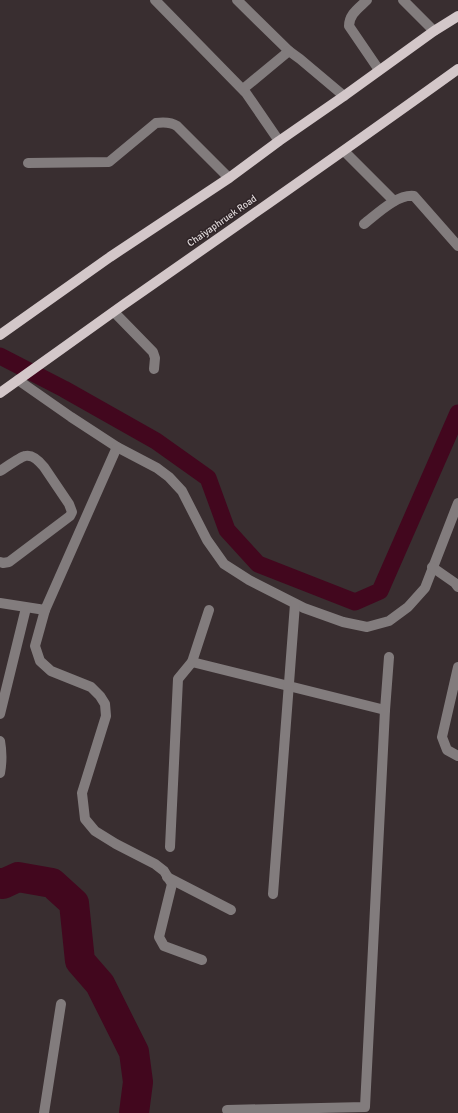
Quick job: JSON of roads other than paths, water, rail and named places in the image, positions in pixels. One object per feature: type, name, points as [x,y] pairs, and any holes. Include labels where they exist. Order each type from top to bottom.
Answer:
[{"type":"main road","points":[[3,333],[110,257],[229,178],[434,31],[458,16]]},
{"type":"main road","name":"Chaiyaphruek Road","points":[[0,393],[344,151],[458,68]]},
{"type":"street","points":[[156,0],[246,92],[279,141]]},
{"type":"street","points":[[237,0],[288,51],[300,59],[344,96]]},
{"type":"street","points":[[367,0],[352,14],[349,21],[349,26],[379,70]]},
{"type":"street","points":[[403,0],[434,31]]},
{"type":"street","points":[[243,89],[288,51]]},
{"type":"street","points":[[28,163],[109,162],[156,123],[164,122],[177,126],[229,178]]},
{"type":"street","points":[[344,151],[394,202]]},
{"type":"street","points":[[364,224],[402,197],[414,196],[458,246]]},
{"type":"street","points":[[114,312],[153,352],[155,358],[154,368]]},
{"type":"street","points":[[18,380],[117,447],[157,468],[169,477],[182,491],[206,540],[224,564],[249,580],[295,604],[343,622],[368,627],[389,621],[408,607],[425,588],[458,503]]},
{"type":"street","points":[[117,447],[45,610],[35,646],[40,661],[51,671],[91,687],[100,696],[105,704],[106,716],[82,793],[85,819],[95,831],[116,844],[155,864],[164,871],[172,884],[158,937],[164,946],[202,960]]},
{"type":"street","points":[[0,471],[25,456],[30,456],[40,462],[44,467],[69,504],[72,512],[70,516],[9,562],[0,562]]},
{"type":"street","points":[[432,567],[455,582],[458,587]]},
{"type":"street","points":[[0,604],[45,610]]},
{"type":"street","points":[[273,894],[295,604]]},
{"type":"street","points":[[0,714],[26,608]]},
{"type":"street","points":[[170,847],[178,679],[192,662],[209,610]]},
{"type":"street","points":[[227,1110],[365,1107],[388,657]]},
{"type":"street","points":[[192,662],[385,710]]},
{"type":"street","points":[[458,669],[442,737],[447,750],[458,756]]},
{"type":"street","points":[[0,741],[2,749],[0,773]]},
{"type":"street","points":[[167,877],[231,910]]},
{"type":"street","points":[[44,1113],[61,1004]]},
{"type":"waterway","points":[[0,356],[64,389],[156,441],[208,478],[227,530],[258,564],[355,602],[380,591],[458,413]]},
{"type":"waterway","points":[[0,883],[3,884],[18,877],[52,883],[74,903],[80,961],[100,984],[134,1052],[138,1082],[134,1113]]}]
